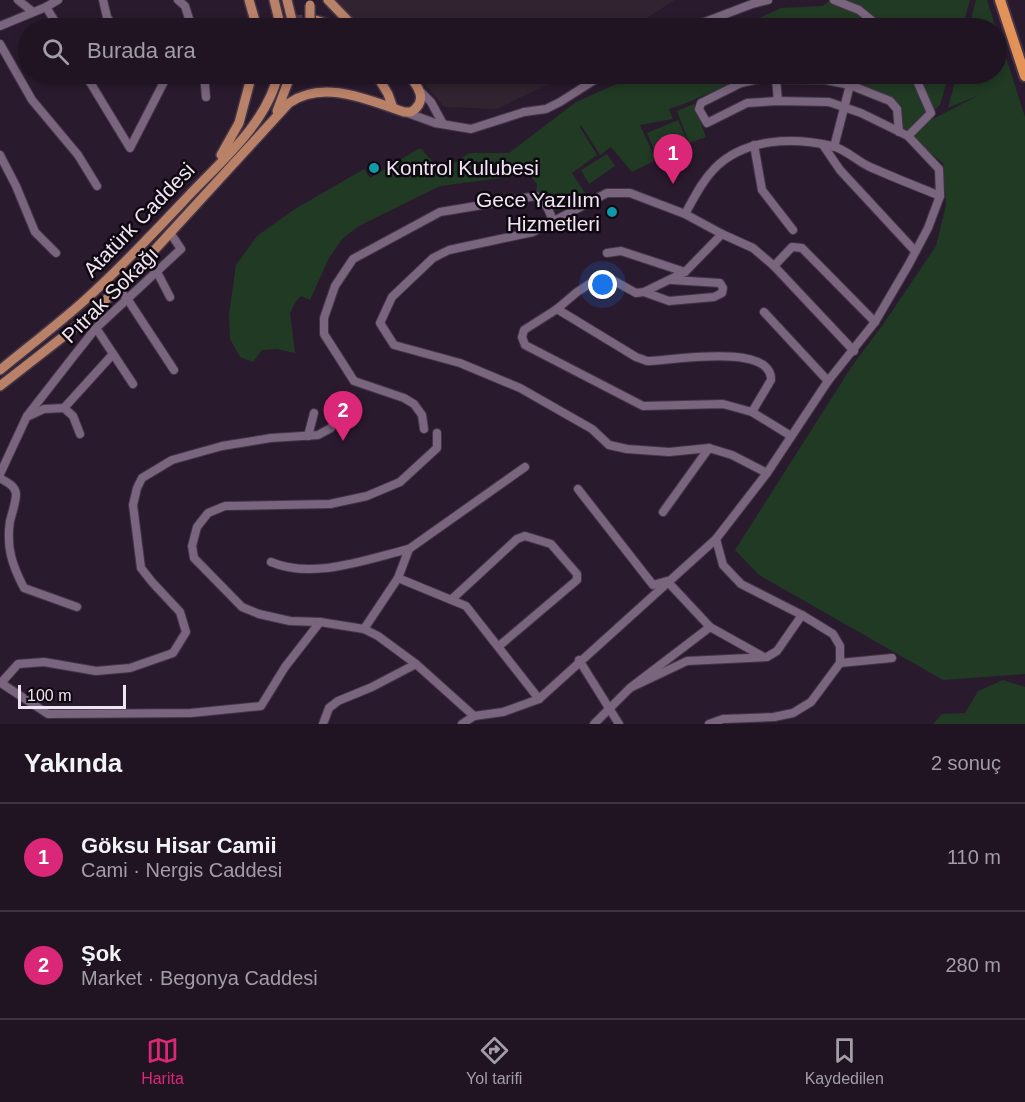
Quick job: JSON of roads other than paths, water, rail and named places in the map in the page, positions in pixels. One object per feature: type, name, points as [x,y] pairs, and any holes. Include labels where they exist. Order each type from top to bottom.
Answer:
[{"type":"highway","points":[[1000,0],[1006,18]]},
{"type":"highway","points":[[1007,21],[1025,76]]},
{"type":"main road","points":[[248,0],[250,18]]},
{"type":"main road","points":[[248,0],[254,18]]},
{"type":"main road","points":[[274,0],[278,18]]},
{"type":"main road","points":[[287,0],[292,18]]},
{"type":"main road","points":[[328,0],[345,18]]},
{"type":"main road","points":[[309,2],[310,18]]},
{"type":"main road","points":[[214,170],[239,123],[248,84]]},
{"type":"main road","name":"Atatürk Caddesi","points":[[0,370],[105,281],[214,170],[261,113],[276,84]]},
{"type":"main road","points":[[264,130],[280,106],[288,84]]},
{"type":"main road","points":[[383,84],[393,108]]},
{"type":"main road","points":[[411,84],[420,91]]},
{"type":"main road","points":[[264,130],[289,103],[307,94],[323,91],[411,112],[421,100],[420,91],[415,84]]},
{"type":"main road","name":"Atatürk Caddesi","points":[[0,386],[82,322],[118,288],[171,234],[238,156],[264,130]]},
{"type":"street","points":[[18,0],[33,12]]},
{"type":"street","points":[[19,18],[58,0]]},
{"type":"street","points":[[103,0],[108,18]]},
{"type":"street","points":[[178,0],[185,6],[189,18]]},
{"type":"street","points":[[715,18],[768,0]]},
{"type":"street","points":[[834,0],[859,10],[869,18]]},
{"type":"street","points":[[46,7],[53,18]]},
{"type":"street","points":[[0,26],[18,18]]},
{"type":"street","points":[[0,44],[18,76]]},
{"type":"street","points":[[23,84],[32,100],[78,155],[97,186]]},
{"type":"street","points":[[91,84],[130,148],[163,84]]},
{"type":"street","points":[[205,84],[206,97]]},
{"type":"street","points":[[405,112],[443,124],[471,129],[524,112],[546,109],[588,84]]},
{"type":"street","points":[[462,724],[474,716],[503,712],[538,699],[716,539],[766,473],[828,381],[854,351],[874,322],[915,251],[940,196],[939,169],[908,136],[861,113],[829,102],[747,103],[707,123],[699,109],[702,103],[739,84]]},
{"type":"street","points":[[777,84],[778,101]]},
{"type":"street","points":[[845,84],[890,101],[897,109],[899,132]]},
{"type":"street","points":[[908,136],[931,113],[919,84]]},
{"type":"street","points":[[834,147],[850,85]]},
{"type":"street","points":[[420,91],[431,102],[443,124]]},
{"type":"street","points":[[685,214],[701,185],[716,167],[746,148],[760,143],[798,142],[834,147],[866,165],[940,196]]},
{"type":"street","points":[[754,145],[762,190],[793,230]]},
{"type":"street","points":[[823,145],[840,170],[915,251]]},
{"type":"street","points":[[0,155],[35,232],[56,253]]},
{"type":"street","points":[[766,473],[732,455],[709,448],[669,452],[627,449],[609,445],[592,429],[520,388],[460,363],[394,345],[380,323],[392,297],[433,258],[449,250],[533,232],[607,193],[630,193],[685,214],[722,234],[746,243],[774,266],[854,351]]},
{"type":"street","points":[[424,429],[422,415],[414,404],[404,398],[354,381],[324,334],[324,318],[335,286],[344,271],[353,259],[440,212],[536,196],[547,207],[554,222]]},
{"type":"street","name":"Pıtrak Sokağı","points":[[0,476],[27,416],[96,328],[181,249],[171,234]]},
{"type":"street","points":[[722,234],[685,272],[644,292],[636,293],[609,278],[594,281],[524,330],[522,337],[525,345],[643,406],[723,404],[752,412],[791,436]]},
{"type":"street","points":[[774,266],[792,247],[802,248],[874,322]]},
{"type":"street","points":[[607,253],[621,251],[685,272]]},
{"type":"street","points":[[157,272],[170,297]]},
{"type":"street","points":[[644,292],[669,301],[714,297],[722,293],[723,288],[720,283],[669,280]]},
{"type":"street","points":[[118,288],[174,370]]},
{"type":"street","points":[[557,309],[636,357],[647,361],[722,355],[753,361],[765,366],[771,374],[771,380],[752,412]]},
{"type":"street","points":[[764,312],[828,381]]},
{"type":"street","points":[[96,328],[132,384]]},
{"type":"street","points":[[64,408],[113,354]]},
{"type":"street","points":[[27,416],[44,409],[64,408],[73,416],[80,434]]},
{"type":"street","points":[[308,436],[314,413]]},
{"type":"street","points":[[321,622],[285,667],[261,706],[190,713],[48,714],[1,683],[18,664],[44,662],[96,671],[129,668],[173,653],[186,632],[180,612],[141,568],[133,505],[136,488],[142,478],[171,460],[222,446],[271,438],[318,435],[331,428],[337,416]]},
{"type":"street","points":[[437,433],[437,447],[400,482],[367,496],[330,504],[225,506],[208,513],[197,527],[192,546],[194,558],[242,607],[259,614],[290,621],[321,622],[364,628],[416,664],[474,716]]},
{"type":"street","points":[[663,512],[709,448]]},
{"type":"street","points":[[272,561],[282,566],[329,569],[409,549],[525,467]]},
{"type":"street","points":[[0,476],[13,486],[16,494],[8,533],[9,551],[13,567],[24,588],[77,607]]},
{"type":"street","points":[[578,489],[653,585],[667,581]]},
{"type":"street","points":[[452,599],[517,539],[525,536],[551,544],[577,574],[577,580],[499,646]]},
{"type":"street","points":[[709,724],[723,719],[774,717],[793,713],[811,702],[840,663],[840,646],[833,634],[802,615],[741,584],[723,565],[716,539]]},
{"type":"street","points":[[705,550],[718,548]]},
{"type":"street","points":[[364,628],[398,578],[409,549]]},
{"type":"street","points":[[398,578],[466,606],[538,699]]},
{"type":"street","points":[[667,581],[710,627],[762,656]]},
{"type":"street","points":[[630,688],[687,661],[767,657],[777,651],[802,615]]},
{"type":"street","points":[[594,724],[630,688],[710,627]]},
{"type":"street","points":[[840,663],[892,658]]},
{"type":"street","points":[[579,660],[619,724]]},
{"type":"street","points":[[323,724],[329,708],[338,701],[372,687],[416,664]]},
{"type":"street","points":[[76,724],[78,715]]},
{"type":"place","name":"Kontrol Kulubesi","points":[[374,168]]},
{"type":"place","name":"Göksu Hisar Camii","points":[[673,184]]},
{"type":"place","name":"Gece Yazılım Hizmetleri","points":[[612,212]]},
{"type":"place","name":"Şok","points":[[343,441]]}]
